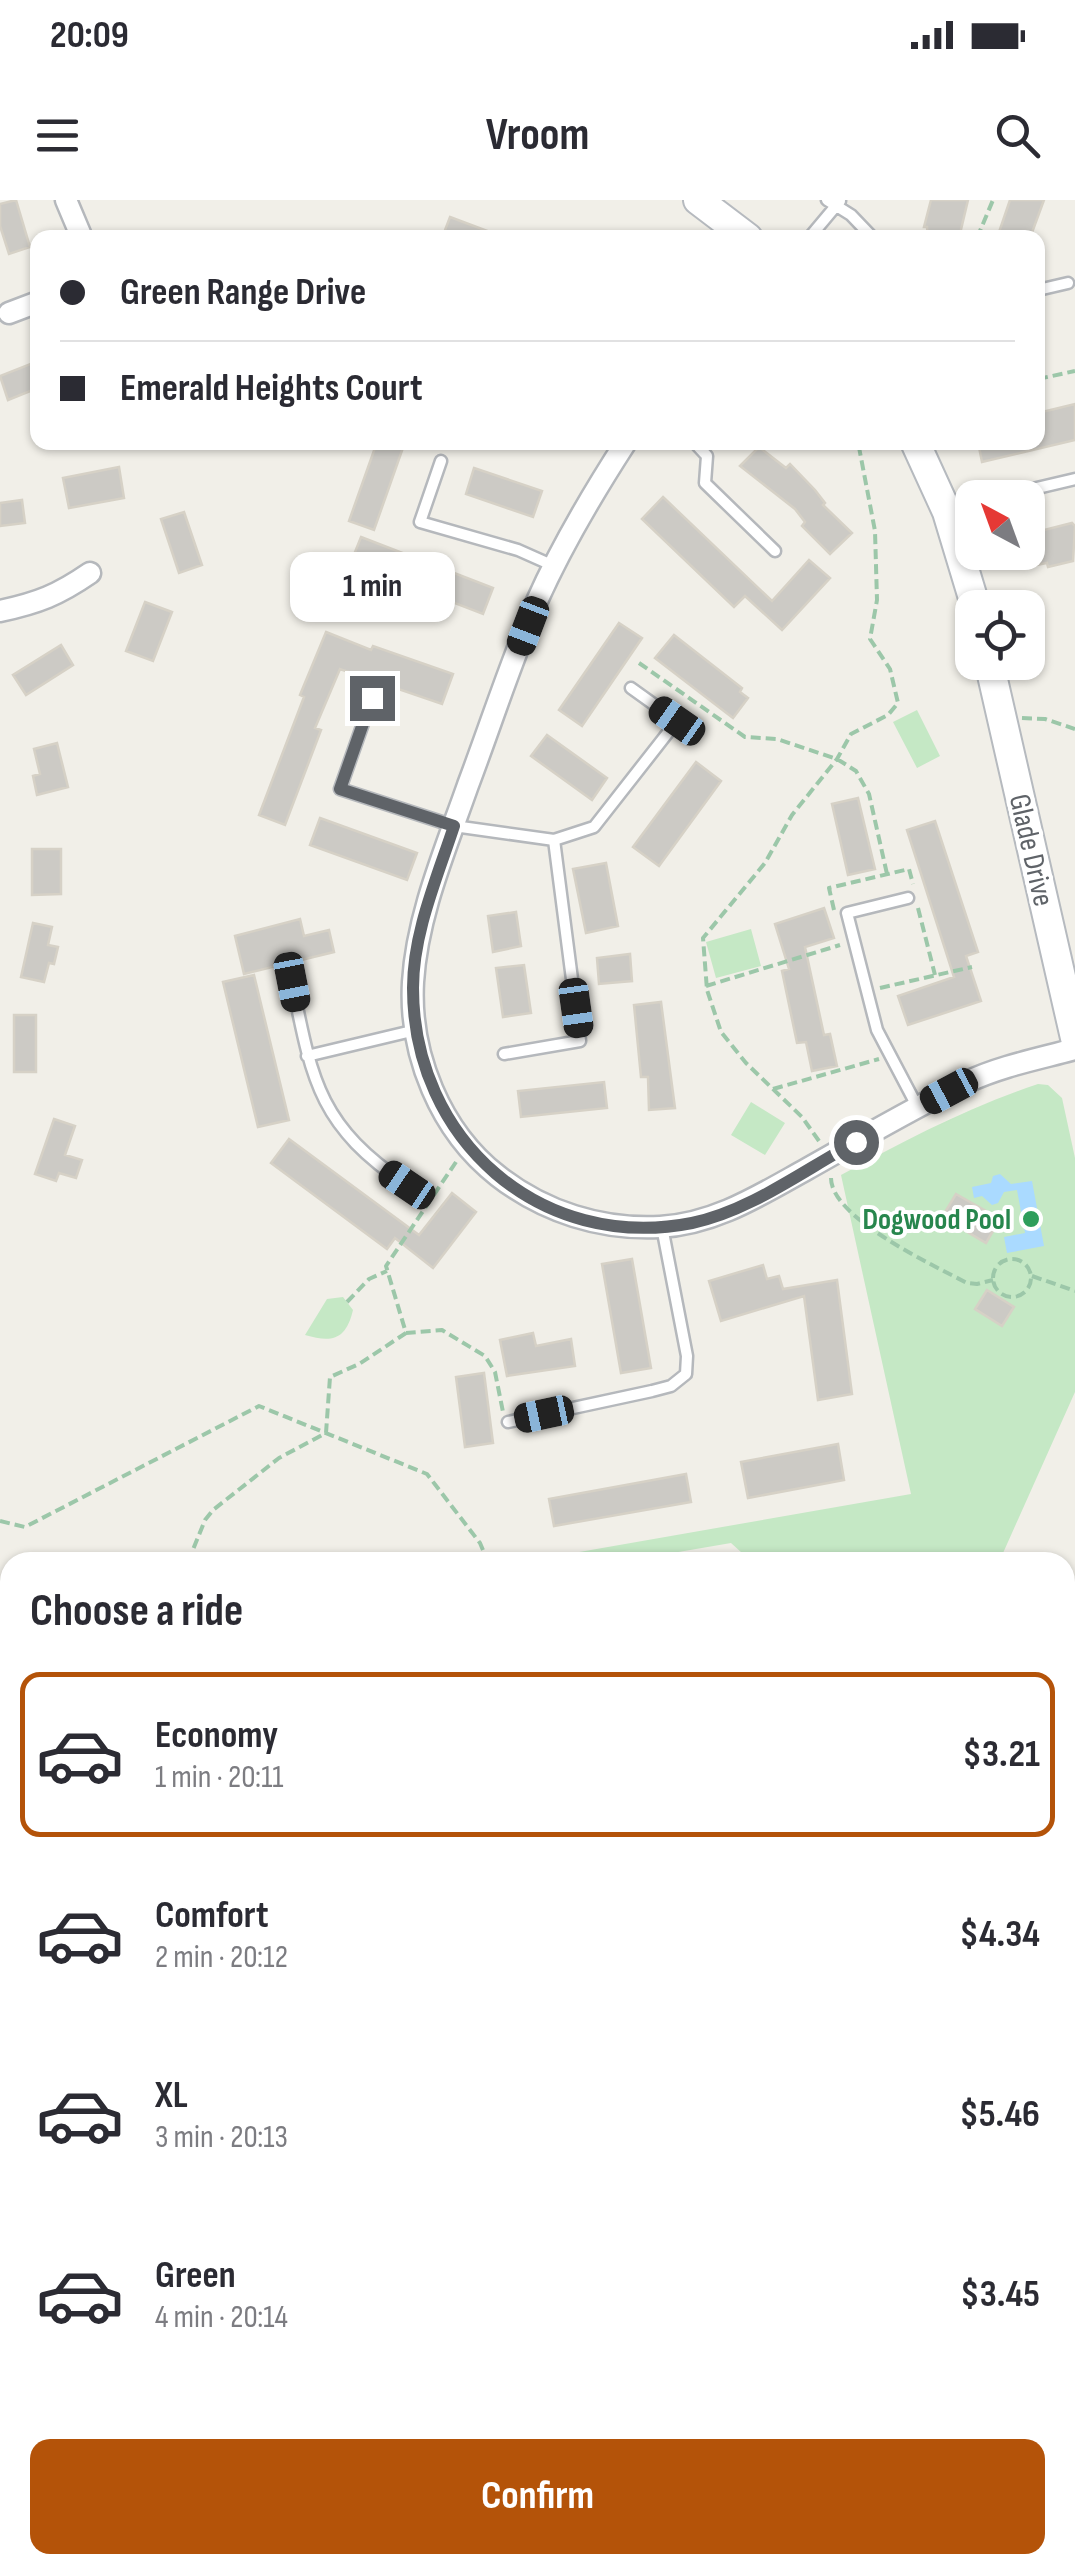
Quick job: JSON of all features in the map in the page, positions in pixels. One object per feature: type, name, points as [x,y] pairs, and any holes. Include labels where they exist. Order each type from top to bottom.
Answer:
[{"type":"street","points":[[66,200],[79,230]]},
{"type":"street","points":[[698,200],[737,230]]},
{"type":"street","points":[[9,313],[30,305]]},
{"type":"street","points":[[621,450],[554,566],[508,676],[454,826],[417,952],[413,984],[416,1030],[425,1071],[437,1100],[468,1147],[513,1188],[568,1215],[600,1223],[662,1227],[693,1222],[746,1203],[984,1075],[1075,1049]]},
{"type":"street","points":[[920,450],[955,501]]},
{"type":"street","points":[[0,611],[39,603],[90,573]]},
{"type":"street","name":"Glade Drive","points":[[993,680],[1075,1038]]},
{"type":"lane","points":[[815,230],[835,202],[866,230]]},
{"type":"lane","points":[[1045,288],[1068,283]]},
{"type":"lane","points":[[701,450],[707,456],[705,484],[775,551]]},
{"type":"lane","points":[[441,461],[420,522],[518,550],[554,566]]},
{"type":"lane","points":[[1045,487],[1075,480]]},
{"type":"lane","points":[[372,698],[340,789],[454,826],[554,840],[594,827],[677,721],[630,688]]},
{"type":"lane","points":[[504,1054],[580,1041],[554,840]]},
{"type":"lane","points":[[913,897],[847,913],[866,992],[888,1055],[918,1108]]},
{"type":"lane","points":[[292,982],[307,1056],[322,1100],[343,1132],[374,1162],[407,1185]]},
{"type":"lane","points":[[307,1056],[416,1030]]},
{"type":"lane","points":[[508,1422],[671,1386],[686,1374],[687,1356],[662,1227]]},
{"type":"path","points":[[980,230],[993,200]]},
{"type":"path","points":[[1045,377],[1075,371]]},
{"type":"path","points":[[859,450],[874,531],[877,600],[870,638],[890,669],[898,703],[888,715],[852,734],[838,759],[792,815],[754,877],[706,932],[702,946],[706,986],[721,1032],[809,1125],[827,1158],[834,1196],[864,1223],[966,1282],[994,1280]]},
{"type":"path","points":[[639,662],[745,737],[770,737],[838,759],[856,771],[867,786],[888,874],[909,870],[934,975]]},
{"type":"path","points":[[1002,722],[1034,718],[1075,729]]},
{"type":"path","points":[[706,986],[854,941]]},
{"type":"path","points":[[866,992],[972,966]]},
{"type":"path","points":[[772,1089],[863,1066],[888,1055]]},
{"type":"path","points":[[406,1333],[386,1266],[468,1147]]},
{"type":"path","points":[[1031,1276],[1024,1293],[1010,1297],[997,1290],[994,1280],[998,1266],[1010,1260],[1024,1264],[1031,1276],[1075,1291]]},
{"type":"path","points":[[347,1302],[369,1279],[387,1272]]},
{"type":"path","points":[[326,1433],[330,1378],[360,1364],[406,1333],[442,1330],[484,1356],[495,1372],[508,1422]]},
{"type":"path","points":[[0,1521],[24,1526],[260,1406],[427,1474],[484,1552]]},
{"type":"path","points":[[192,1552],[213,1510],[279,1458],[326,1433]]},
{"type":"green space","points":[[917,710],[940,756],[917,768],[893,722]]},
{"type":"green space","points":[[751,929],[761,966],[716,978],[706,942]]},
{"type":"green space","points":[[1038,1084],[1048,1085],[1062,1098],[1075,1158],[1075,1392],[1003,1552],[741,1552],[731,1543],[678,1552],[579,1552],[911,1494],[841,1175],[913,1137]]},
{"type":"green space","points":[[751,1102],[785,1123],[765,1155],[731,1135]]},
{"type":"green space","points":[[343,1297],[353,1310],[342,1333],[330,1339],[305,1335],[327,1299]]},
{"type":"water","name":"Dogwood Pool","points":[[1000,1174],[1011,1184],[1032,1181],[1044,1246],[1007,1253],[1004,1237],[1025,1233],[1017,1190],[1004,1192],[998,1203],[992,1205],[982,1196],[974,1198],[972,1187],[991,1183],[993,1176]]},
{"type":"building","points":[[16,200],[30,247],[9,254],[0,226],[0,204]]},
{"type":"building","points":[[931,200],[968,200],[961,230],[924,227]]},
{"type":"building","points":[[1010,200],[1044,200],[1033,230],[1000,230]]},
{"type":"building","points":[[450,217],[485,230],[445,230]]},
{"type":"building","points":[[30,364],[30,391],[8,400],[0,376]]},
{"type":"building","points":[[1075,404],[1075,440],[1045,447],[1045,411]]},
{"type":"building","points":[[374,450],[402,450],[374,530],[349,521]]},
{"type":"building","points":[[756,450],[763,450],[786,468],[790,464],[852,533],[830,554],[802,526],[805,522],[795,509],[740,466]]},
{"type":"building","points":[[980,450],[1033,450],[982,462]]},
{"type":"building","points":[[119,467],[124,498],[69,508],[63,478]]},
{"type":"building","points":[[474,468],[542,491],[533,517],[466,494]]},
{"type":"building","points":[[663,497],[772,601],[809,560],[830,578],[782,630],[745,596],[734,607],[642,519]]},
{"type":"building","points":[[22,500],[25,523],[0,526],[0,503]]},
{"type":"building","points":[[184,512],[202,565],[179,573],[161,519]]},
{"type":"building","points":[[1072,523],[1075,526],[1073,561],[1048,567],[1045,530]]},
{"type":"building","points":[[361,537],[493,588],[483,614],[385,576],[381,586],[347,572]]},
{"type":"building","points":[[145,602],[172,612],[153,661],[126,651]]},
{"type":"building","points":[[619,623],[642,638],[582,726],[559,710]]},
{"type":"building","points":[[326,632],[453,674],[442,704],[340,669],[315,728],[321,730],[285,825],[259,815]]},
{"type":"building","points":[[674,635],[742,688],[740,692],[748,698],[733,718],[655,658]]},
{"type":"building","points":[[61,645],[73,665],[26,695],[13,675]]},
{"type":"building","points":[[547,735],[607,778],[592,800],[531,756]]},
{"type":"building","points":[[57,743],[68,787],[37,795],[33,776],[40,774],[34,749]]},
{"type":"building","points":[[696,762],[721,781],[659,866],[633,847]]},
{"type":"building","points":[[858,798],[875,869],[848,875],[832,804]]},
{"type":"building","points":[[320,818],[417,853],[407,880],[310,845]]},
{"type":"building","points":[[935,821],[978,952],[966,956],[981,1001],[908,1025],[898,996],[954,977],[907,830]]},
{"type":"building","points":[[32,849],[61,849],[61,894],[32,895]]},
{"type":"building","points":[[606,863],[618,926],[586,933],[573,869]]},
{"type":"building","points":[[824,908],[834,938],[805,947],[824,1035],[830,1034],[837,1066],[812,1071],[806,1042],[797,1043],[782,971],[789,969],[775,924]]},
{"type":"building","points":[[516,912],[521,946],[493,952],[488,916]]},
{"type":"building","points":[[300,919],[304,936],[329,930],[334,952],[244,974],[235,936]]},
{"type":"building","points":[[33,923],[52,927],[48,945],[58,947],[44,982],[21,977]]},
{"type":"building","points":[[630,954],[632,981],[599,984],[597,958]]},
{"type":"building","points":[[524,965],[531,1013],[503,1017],[496,968]]},
{"type":"building","points":[[254,975],[289,1120],[258,1127],[223,982]]},
{"type":"building","points":[[661,1002],[675,1108],[649,1110],[648,1077],[641,1077],[634,1005]]},
{"type":"building","points":[[14,1015],[36,1015],[36,1072],[14,1072]]},
{"type":"building","points":[[604,1082],[607,1108],[521,1117],[518,1091]]},
{"type":"building","points":[[54,1119],[75,1126],[65,1155],[82,1160],[76,1178],[59,1173],[56,1181],[35,1174]]},
{"type":"building","points":[[289,1139],[419,1235],[452,1193],[476,1212],[433,1268],[395,1238],[387,1249],[271,1163]]},
{"type":"building","points":[[956,1194],[1000,1219],[986,1243],[942,1217]]},
{"type":"building","points":[[632,1259],[651,1368],[621,1373],[602,1264]]},
{"type":"building","points":[[763,1265],[767,1279],[779,1276],[783,1289],[837,1280],[852,1394],[818,1400],[804,1296],[721,1321],[709,1281]]},
{"type":"building","points":[[987,1290],[1014,1307],[1002,1326],[975,1309]]},
{"type":"building","points":[[533,1333],[536,1346],[571,1339],[575,1366],[507,1376],[500,1340]]},
{"type":"building","points":[[484,1373],[493,1443],[465,1447],[456,1377]]},
{"type":"building","points":[[838,1444],[844,1480],[748,1498],[741,1462]]},
{"type":"building","points":[[686,1474],[691,1502],[554,1526],[549,1499]]},
{"type":"place","name":"Dogwood Pool","points":[[1031,1219]]},
{"type":"route","points":[[372,698],[340,789],[454,826],[422,928],[413,984],[414,1016],[418,1049],[437,1100],[453,1128],[489,1169],[513,1188],[568,1215],[631,1227],[662,1227],[714,1216],[746,1203],[856,1142]]}]
